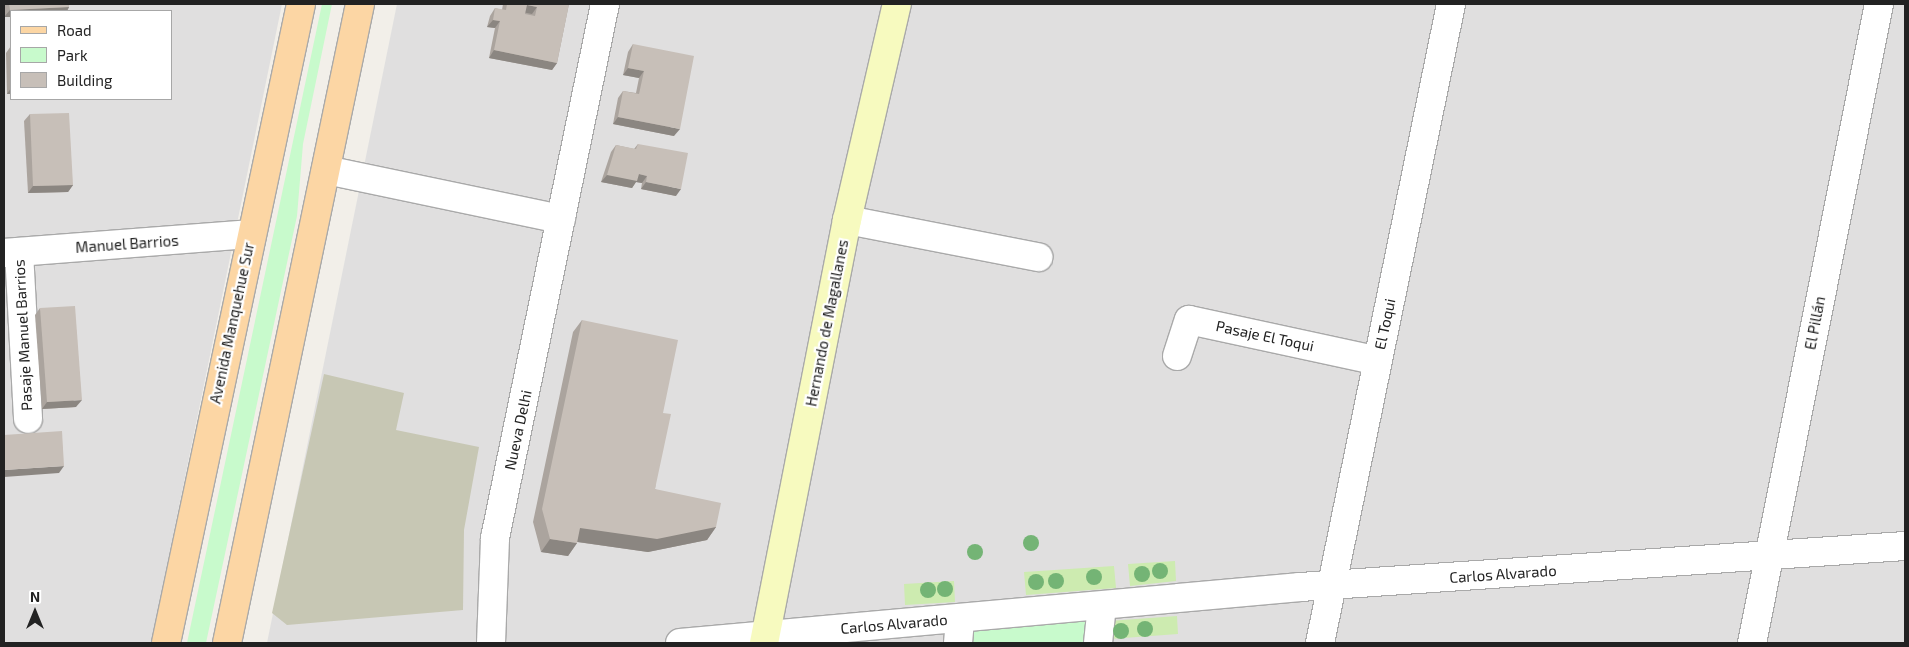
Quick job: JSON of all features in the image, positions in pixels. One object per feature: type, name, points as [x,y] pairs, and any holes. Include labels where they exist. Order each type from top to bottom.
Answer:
[{"type":"main road","name":"Avenida Manquehue Sur","points":[[166,643],[301,4]]},
{"type":"main road","points":[[226,643],[360,4]]},
{"type":"main road","name":"Hernando de Magallanes","points":[[765,639],[847,220],[897,4]]},
{"type":"street","name":"Nueva Delhi","points":[[492,643],[491,590],[495,538],[604,4]]},
{"type":"street","name":"El Toqui","points":[[1320,643],[1451,4]]},
{"type":"street","name":"El Pillán","points":[[1752,643],[1879,4]]},
{"type":"street","points":[[326,170],[561,219]]},
{"type":"street","points":[[847,220],[1038,258]]},
{"type":"street","name":"Manuel Barrios","points":[[11,252],[251,234]]},
{"type":"street","name":"Pasaje Manuel Barrios","points":[[11,252],[28,419]]},
{"type":"street","name":"Pasaje El Toqui","points":[[1177,356],[1189,320],[1378,362]]},
{"type":"street","name":"Carlos Alvarado","points":[[680,643],[959,631],[1102,606],[1332,586],[1905,546]]},
{"type":"street","points":[[1098,643],[1102,606]]},
{"type":"shaded area","points":[[4,4],[282,4],[151,643],[4,643]]},
{"type":"shaded area","points":[[397,4],[1905,4],[1905,643],[267,643]]},
{"type":"shaded area","points":[[324,374],[404,393],[396,430],[479,447],[464,530],[463,610],[287,625],[272,613]]},
{"type":"green space","points":[[322,4],[332,4],[303,144],[297,216],[206,643],[187,643]]},
{"type":"green space","points":[[1175,561],[1176,581],[1130,586],[1128,564]]},
{"type":"green space","points":[[1114,566],[1116,588],[1026,595],[1024,572]]},
{"type":"green space","points":[[954,581],[955,602],[905,605],[904,584]]},
{"type":"green space","points":[[1177,616],[1178,634],[1110,639],[1109,621]]},
{"type":"green space","points":[[1106,620],[1102,643],[945,643],[947,631]]},
{"type":"building","points":[[9,4],[69,4],[69,7],[10,10]]},
{"type":"building","points":[[507,4],[569,4],[557,63],[494,50],[500,21],[493,20],[495,8],[506,10]],"holes":[[[527,5],[537,7],[535,16],[525,14]]]},
{"type":"building","points":[[633,44],[694,56],[680,129],[618,117],[623,91],[639,94],[644,71],[628,68]]},
{"type":"building","points":[[69,113],[73,185],[33,186],[30,114]]},
{"type":"building","points":[[638,144],[688,153],[681,189],[646,182],[647,176],[639,174],[637,181],[607,175],[616,145],[636,149]]},
{"type":"building","points":[[75,306],[82,400],[47,402],[40,308]]},
{"type":"building","points":[[582,320],[678,340],[663,413],[671,414],[655,489],[721,503],[716,527],[657,539],[580,528],[577,543],[550,539],[542,509]]},
{"type":"building","points":[[62,431],[64,466],[4,470],[4,435]]}]
